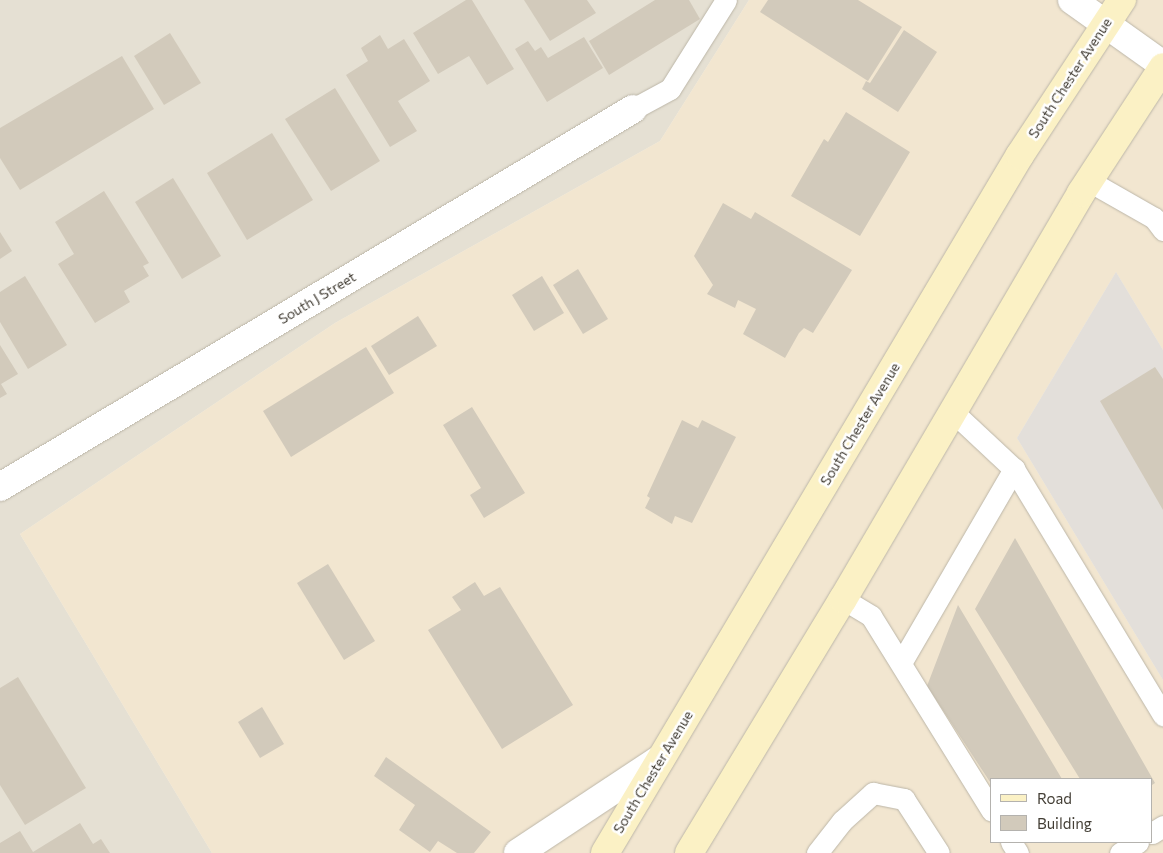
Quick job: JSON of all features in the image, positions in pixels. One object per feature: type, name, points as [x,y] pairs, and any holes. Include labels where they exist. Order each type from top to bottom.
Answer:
[{"type":"main road","name":"South Chester Avenue","points":[[605,853],[1020,155],[1122,0]]},
{"type":"main road","points":[[689,853],[843,599],[1089,181],[1163,66]]},
{"type":"street","points":[[1072,0],[1163,66]]},
{"type":"street","name":"South J Street","points":[[0,488],[633,108]]},
{"type":"street","points":[[518,853],[660,759]]},
{"type":"lane","points":[[633,108],[670,89],[726,0]]},
{"type":"lane","points":[[1089,181],[1154,218],[1163,230]]},
{"type":"lane","points":[[952,411],[1014,470],[1163,715]]},
{"type":"lane","points":[[901,663],[1014,470]]},
{"type":"lane","points":[[843,599],[870,616],[990,808]]},
{"type":"lane","points":[[817,853],[842,822],[873,793],[904,799],[939,853]]},
{"type":"lane","points":[[1120,853],[1136,843]]},
{"type":"shaded area","points":[[0,0],[749,0],[660,141],[335,323],[20,534],[212,853],[0,853]]},
{"type":"shaded area","points":[[749,0],[1163,0],[1163,350],[1116,272],[1017,438],[1163,680],[1163,853],[212,853],[20,534],[335,323],[660,141]]},
{"type":"shaded area","points":[[1116,272],[1163,350],[1163,680],[1017,438]]},
{"type":"building","points":[[466,0],[472,0],[514,69],[487,85],[469,56],[438,74],[413,33]]},
{"type":"building","points":[[524,0],[587,0],[596,13],[550,41]]},
{"type":"building","points":[[655,0],[689,0],[700,19],[609,75],[589,41]]},
{"type":"building","points":[[768,0],[858,0],[902,27],[868,81],[760,12]]},
{"type":"building","points":[[904,30],[937,52],[898,112],[862,89],[866,81],[870,83]]},
{"type":"building","points":[[170,33],[201,83],[164,105],[134,56]]},
{"type":"building","points":[[380,35],[388,49],[404,39],[430,81],[398,101],[417,131],[390,147],[346,75],[368,61],[361,48]]},
{"type":"building","points":[[584,37],[603,68],[547,102],[515,49],[528,41],[535,51],[541,47],[548,58]]},
{"type":"building","points":[[122,56],[154,109],[20,190],[0,158],[0,128]]},
{"type":"building","points":[[335,88],[380,161],[331,191],[285,119]]},
{"type":"building","points":[[846,112],[910,152],[860,236],[791,196],[824,139],[828,142]]},
{"type":"building","points":[[272,133],[313,200],[247,240],[207,173]]},
{"type":"building","points":[[173,178],[221,256],[182,279],[135,202]]},
{"type":"building","points":[[104,191],[149,263],[143,266],[149,276],[124,291],[130,302],[95,323],[58,264],[74,254],[55,222]]},
{"type":"building","points":[[723,203],[751,219],[755,212],[852,270],[813,333],[804,328],[799,333],[785,358],[743,334],[756,309],[738,300],[735,308],[707,294],[713,285],[694,256]]},
{"type":"building","points":[[0,232],[12,251],[0,259]]},
{"type":"building","points":[[578,269],[608,319],[583,334],[553,285]]},
{"type":"building","points":[[25,276],[67,345],[28,369],[0,322],[0,292]]},
{"type":"building","points":[[542,276],[564,313],[534,331],[512,295]]},
{"type":"building","points":[[418,316],[437,346],[389,375],[371,346]]},
{"type":"building","points":[[0,345],[18,374],[1,384],[7,394],[0,398]]},
{"type":"building","points":[[366,347],[394,393],[291,457],[263,411]]},
{"type":"building","points":[[1155,367],[1163,379],[1163,510],[1100,401]]},
{"type":"building","points":[[472,407],[525,493],[484,518],[470,495],[481,488],[443,425]]},
{"type":"building","points":[[682,420],[698,428],[702,420],[736,437],[692,523],[675,516],[672,524],[645,508],[650,498],[647,496]]},
{"type":"building","points":[[1015,538],[1152,778],[1079,778],[975,609]]},
{"type":"building","points":[[328,564],[375,641],[344,660],[297,583]]},
{"type":"building","points":[[475,582],[484,596],[500,587],[573,705],[502,749],[428,630],[461,610],[452,597]]},
{"type":"building","points":[[958,605],[1061,778],[990,778],[990,782],[927,686]]},
{"type":"building","points":[[18,677],[86,788],[25,825],[0,785],[0,688]]},
{"type":"building","points":[[262,707],[284,744],[260,758],[238,722]]},
{"type":"building","points":[[386,757],[491,832],[474,853],[457,853],[438,841],[430,852],[399,830],[415,805],[374,776]]},
{"type":"building","points":[[80,823],[93,844],[101,839],[110,853],[0,853],[0,843],[20,831],[33,852]]}]
